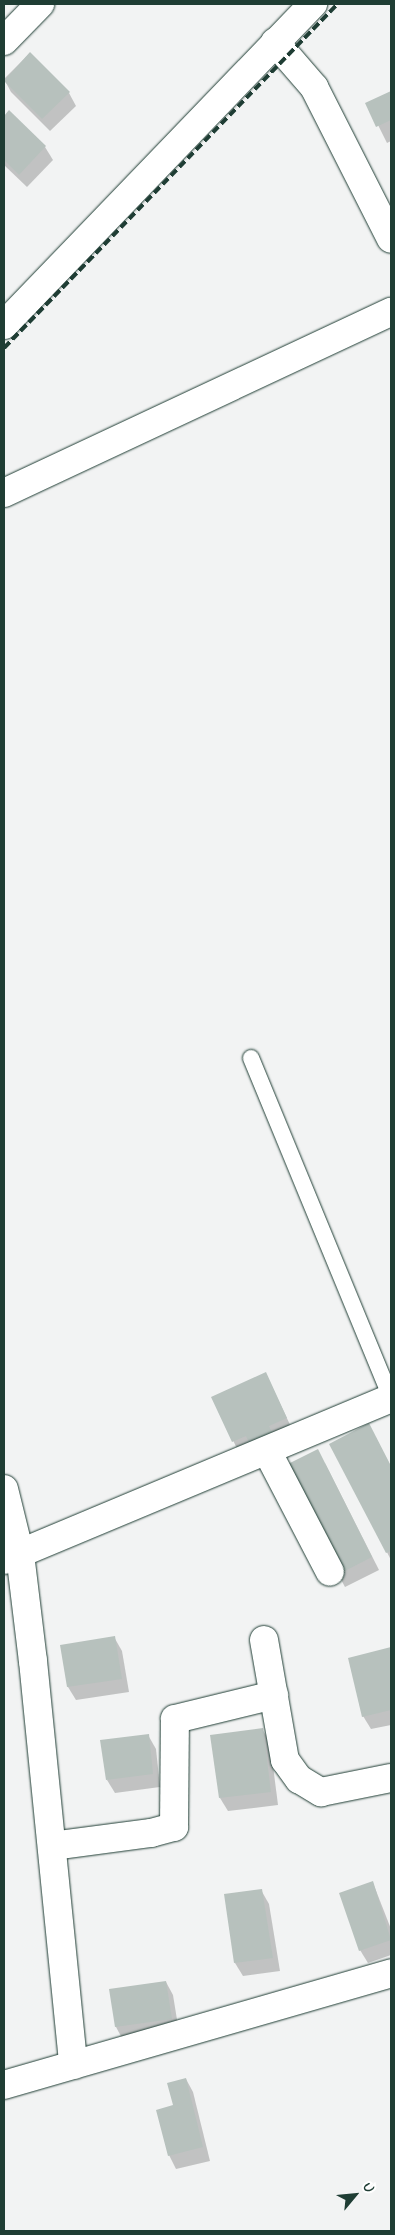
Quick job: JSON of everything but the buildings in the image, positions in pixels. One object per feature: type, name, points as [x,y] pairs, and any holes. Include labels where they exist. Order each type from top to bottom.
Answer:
[{"type":"street","points":[[4,41],[40,4]]},
{"type":"street","points":[[4,325],[313,4]]},
{"type":"street","points":[[275,42],[314,87],[391,238]]},
{"type":"street","points":[[4,493],[391,312]]},
{"type":"street","points":[[12,1557],[391,1398]]},
{"type":"street","points":[[267,1450],[330,1572]]},
{"type":"street","points":[[4,1489],[52,1846],[73,2065]]},
{"type":"street","points":[[264,1640],[285,1760],[299,1779],[321,1792],[391,1778]]},
{"type":"street","points":[[52,1846],[151,1834],[174,1827],[176,1719],[274,1695]]},
{"type":"street","points":[[4,2085],[391,1973]]},
{"type":"lane","points":[[251,1058],[391,1398]]},
{"type":"railway","points":[[4,348],[337,4]]}]
